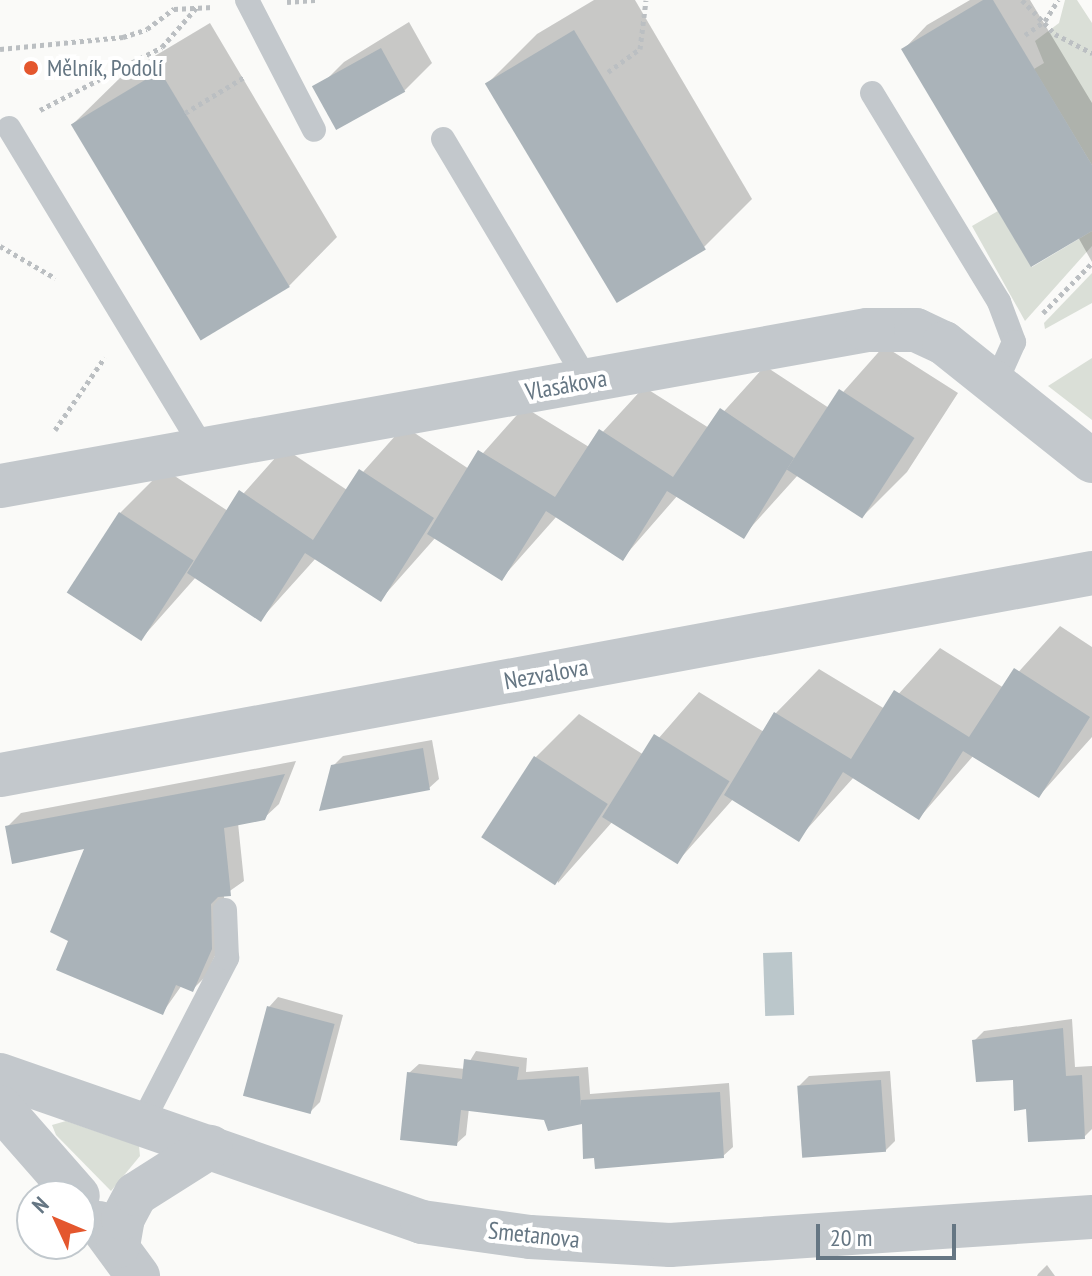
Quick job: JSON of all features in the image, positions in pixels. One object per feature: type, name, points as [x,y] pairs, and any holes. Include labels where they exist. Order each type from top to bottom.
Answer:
[{"type":"street","name":"Vlasákova","points":[[0,486],[867,330],[916,330],[944,343],[1006,361],[1092,461]]},
{"type":"street","name":"Nezvalova","points":[[0,775],[1092,573]]},
{"type":"street","name":"Smetanova","points":[[0,1075],[422,1222],[530,1237],[670,1245],[1092,1217]]},
{"type":"street","points":[[0,1107],[63,1180]]},
{"type":"street","points":[[128,1261],[123,1218],[136,1194],[210,1147]]},
{"type":"street","points":[[96,1220],[128,1261]]},
{"type":"lane","points":[[247,0],[314,130]]},
{"type":"lane","points":[[872,93],[999,302],[1006,361]]},
{"type":"lane","points":[[9,128],[204,450]]},
{"type":"lane","points":[[443,139],[587,381]]},
{"type":"lane","points":[[142,1123],[227,958],[225,910]]},
{"type":"path","points":[[608,72],[640,49],[646,0]]},
{"type":"path","points":[[1022,0],[1055,34],[1092,53]]},
{"type":"path","points":[[1025,35],[1045,21],[1058,0]]},
{"type":"path","points":[[0,49],[123,37],[147,29],[174,9],[197,7],[162,47],[9,128]]},
{"type":"path","points":[[185,113],[275,58]]},
{"type":"path","points":[[1006,361],[1092,263]]},
{"type":"path","points":[[45,478],[56,424],[84,394],[123,318]]},
{"type":"shaded area","points":[[1065,0],[1077,0],[1092,23],[1092,165],[1034,69],[1044,63],[1035,41],[1059,23]]},
{"type":"shaded area","points":[[998,211],[1032,267],[1092,231],[1092,246],[1025,321],[972,226]]},
{"type":"shaded area","points":[[1092,273],[1092,303],[1045,329],[1044,323]]},
{"type":"shaded area","points":[[1092,358],[1092,420],[1048,386]]},
{"type":"shaded area","points":[[792,952],[794,1015],[765,1016],[763,953]]},
{"type":"shaded area","points":[[66,1121],[139,1146],[140,1156],[111,1191],[56,1135],[52,1125]]},
{"type":"building","points":[[983,0],[993,0],[1092,165],[1092,231],[1031,267],[901,49]]},
{"type":"building","points":[[574,30],[706,249],[617,303],[485,84]]},
{"type":"building","points":[[381,48],[405,92],[336,130],[312,86]]},
{"type":"building","points":[[160,71],[290,287],[201,341],[71,125]]},
{"type":"building","points":[[839,389],[914,438],[862,519],[787,470]]},
{"type":"building","points":[[720,408],[794,458],[744,539],[667,491],[623,561],[546,511],[502,581],[427,534],[478,450],[555,497],[599,429],[673,477]]},
{"type":"building","points":[[359,469],[434,518],[381,602],[305,553],[261,622],[187,573],[239,490],[313,540]]},
{"type":"building","points":[[119,512],[194,560],[141,641],[67,593]]},
{"type":"building","points":[[1014,668],[1090,717],[1039,798],[963,751],[919,820],[843,772],[799,842],[724,795],[774,712],[851,759],[894,690],[969,737]]},
{"type":"building","points":[[654,734],[729,781],[678,864],[602,817]]},
{"type":"building","points":[[423,748],[430,790],[319,811],[331,765]]},
{"type":"building","points":[[534,756],[608,804],[555,885],[481,837]]},
{"type":"building","points":[[285,774],[265,820],[224,828],[231,896],[218,897],[211,904],[212,949],[193,992],[176,985],[163,1015],[56,970],[68,941],[50,932],[84,849],[12,864],[5,826]]},
{"type":"building","points":[[267,1006],[335,1024],[311,1114],[243,1096]]},
{"type":"building","points":[[1063,1028],[1066,1076],[1082,1075],[1085,1139],[1028,1142],[1026,1109],[1014,1111],[1013,1080],[976,1082],[972,1040]]},
{"type":"building","points":[[464,1059],[519,1067],[517,1080],[579,1076],[581,1107],[581,1100],[720,1092],[724,1158],[595,1169],[594,1158],[583,1159],[582,1124],[548,1131],[544,1120],[461,1110],[457,1146],[400,1140],[407,1072],[462,1079]]},
{"type":"building","points":[[881,1080],[886,1152],[802,1158],[797,1086]]},
{"type":"place","name":"Mělník, Podolí","points":[[31,68]]}]
